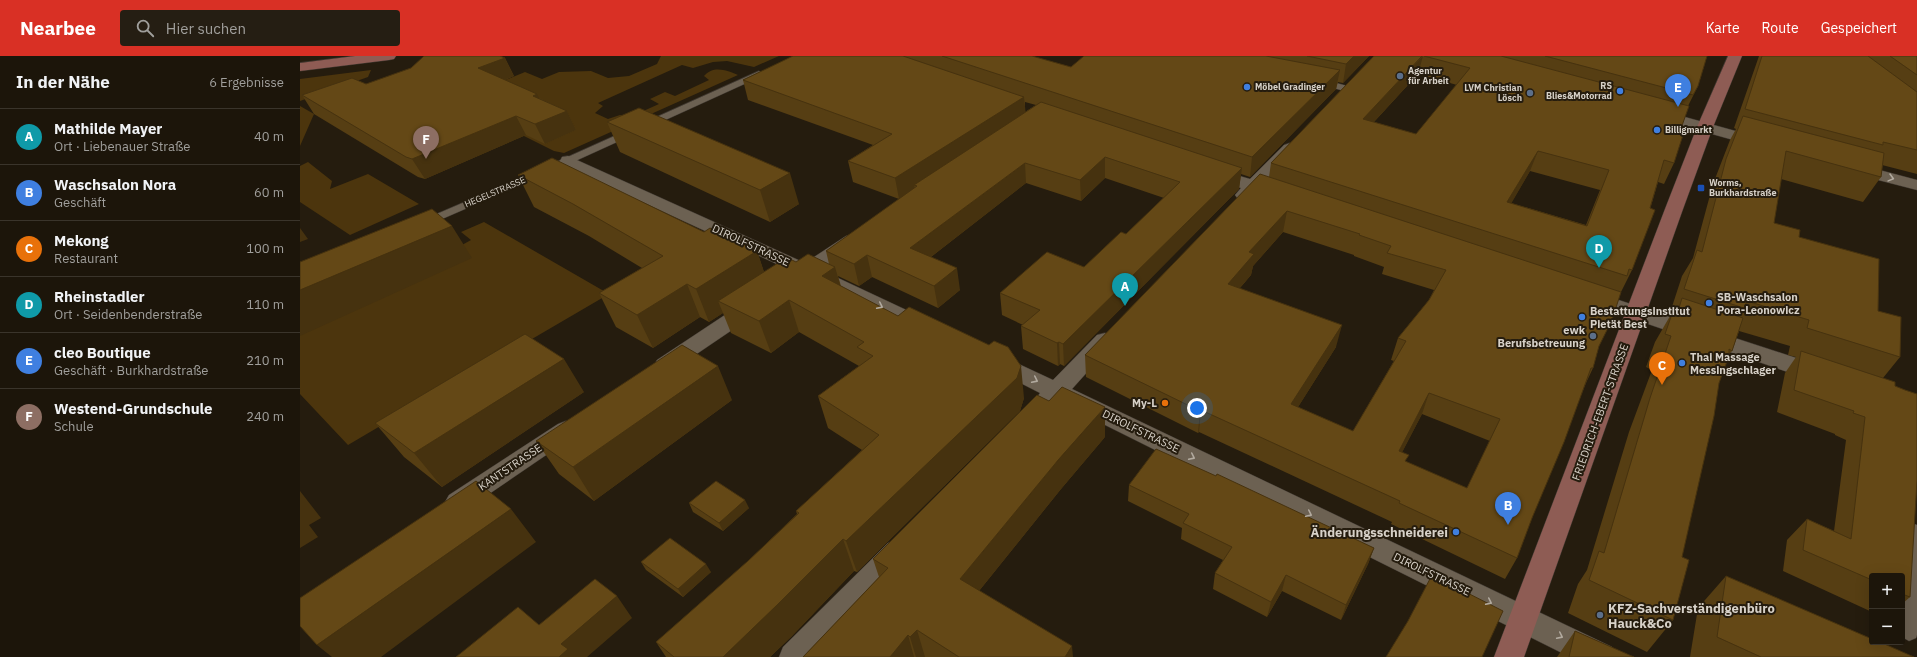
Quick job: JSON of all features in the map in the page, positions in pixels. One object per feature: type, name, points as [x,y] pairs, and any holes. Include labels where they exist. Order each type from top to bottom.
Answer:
[{"type":"street","points":[[300,67],[389,56]]},
{"type":"street","name":"FRIEDRICH-EBERT-STRASSE","points":[[1509,657],[1525,619],[1704,127],[1735,56]]},
{"type":"street","points":[[1336,100],[1353,84]]},
{"type":"street","points":[[1644,110],[1780,148]]},
{"type":"street","points":[[1231,209],[1303,135]]},
{"type":"street","name":"DIROLFSTRASSE","points":[[568,161],[807,271],[942,336]]},
{"type":"street","points":[[1841,164],[1917,185]]},
{"type":"street","points":[[1194,166],[1297,201]]},
{"type":"street","points":[[646,377],[865,232]]},
{"type":"street","points":[[1571,290],[1836,380]]},
{"type":"street","points":[[1029,419],[1117,328]]},
{"type":"street","name":"DIROLFSTRASSE","points":[[978,353],[1057,390],[1602,657]]},
{"type":"street","name":"KANTSTRASSE","points":[[437,515],[581,420]]},
{"type":"street","points":[[794,657],[917,532]]},
{"type":"lane","name":"HEGELSTRASSE","points":[[411,228],[568,161],[769,69]]},
{"type":"lane","points":[[1310,80],[1353,84]]},
{"type":"lane","points":[[1910,632],[1914,513]]},
{"type":"shaded area","points":[[661,56],[779,56],[754,67],[727,61],[713,62],[693,68],[682,65],[598,103],[603,106],[595,113],[608,119],[620,115],[630,117],[659,104],[650,99],[665,92],[675,96],[709,80],[704,76],[712,70],[725,70],[738,75],[564,153],[554,151],[522,135],[488,87],[525,72],[542,79],[559,72],[591,71],[608,78],[629,76],[657,64]]},
{"type":"shaded area","points":[[371,70],[368,77],[300,101],[300,79]]},
{"type":"shaded area","points":[[300,106],[314,114],[300,146]]},
{"type":"shaded area","points":[[308,162],[332,181],[330,189],[368,174],[419,204],[350,235],[300,202],[300,166]]},
{"type":"shaded area","points":[[484,222],[609,294],[348,445],[300,394],[300,335],[471,240],[461,232]]},
{"type":"building","points":[[424,56],[500,56],[505,58],[478,68],[537,94],[533,96],[567,111],[535,124],[516,116],[412,159],[406,157],[302,95],[352,78],[366,84],[411,68]]},
{"type":"building","points":[[793,56],[903,56],[1024,97],[895,178],[848,161],[892,134],[743,80]]},
{"type":"building","points":[[942,56],[1032,56],[1071,67],[1084,56],[1266,56],[1340,70],[1252,157]]},
{"type":"building","points":[[1307,56],[1354,56],[1346,64]]},
{"type":"building","points":[[1374,56],[1422,56],[1363,119],[1416,134],[1470,68],[1424,56],[1501,56],[1689,106],[1679,134],[1683,135],[1674,163],[1664,160],[1650,208],[1655,210],[1632,270],[1629,269],[1627,276],[1271,163]],"holes":[[[1538,151],[1609,170],[1587,226],[1507,202]]]},
{"type":"building","points":[[1545,56],[1707,56],[1698,86],[1693,95]]},
{"type":"building","points":[[1762,56],[1868,56],[1917,92],[1917,150],[1883,142],[1883,145],[1745,109]]},
{"type":"building","points":[[1890,56],[1917,56],[1917,75]]},
{"type":"building","points":[[1041,102],[1242,168],[1063,344],[1059,342],[1057,343],[1021,326],[1040,310],[1000,293],[1047,252],[1084,267],[1121,232],[1126,234],[1180,182],[1105,157],[1080,180],[1025,163],[910,248],[957,268],[934,286],[867,255],[854,264],[826,251],[917,186],[914,185]]},
{"type":"building","points":[[639,108],[790,173],[760,190],[607,122]]},
{"type":"building","points":[[1743,116],[1884,153],[1881,177],[1786,151],[1774,223],[1800,230],[1799,237],[1879,259],[1878,311],[1901,317],[1900,357],[1807,328],[1809,320],[1747,301],[1744,308],[1684,289],[1697,250],[1702,252],[1726,159]]},
{"type":"building","points":[[552,158],[704,232],[710,228],[757,251],[696,289],[687,284],[637,315],[599,293],[663,256],[573,204],[518,175]]},
{"type":"building","points":[[1260,174],[1621,292],[1612,320],[1599,346],[1593,368],[1591,368],[1564,442],[1517,558],[1399,503],[1400,501],[1201,410],[1200,411],[1085,355]],"holes":[[[1287,211],[1360,234],[1359,235],[1391,246],[1387,253],[1446,270],[1429,300],[1398,338],[1406,341],[1353,431],[1291,404],[1342,325],[1228,284],[1254,254],[1249,252]],[[1429,393],[1500,419],[1467,488],[1405,461],[1409,455],[1399,451]]]},
{"type":"building","points":[[432,209],[452,226],[300,290],[300,262]]},
{"type":"building","points":[[808,254],[835,267],[822,276],[898,316],[909,307],[989,345],[994,341],[1008,347],[1021,366],[1017,378],[846,541],[843,539],[723,657],[674,657],[656,642],[748,561],[799,513],[796,511],[879,435],[818,396],[873,356],[857,347],[864,342],[789,300],[759,321],[718,301],[778,263],[782,264],[790,259],[796,262]]},
{"type":"building","points":[[1682,298],[1743,318],[1732,351],[1729,349],[1729,356],[1719,383],[1714,416],[1682,557],[1689,560],[1673,620],[1589,580],[1599,551],[1604,553],[1650,398],[1671,336],[1665,334],[1674,308],[1679,308]]},
{"type":"building","points":[[525,334],[564,359],[414,453],[375,423]]},
{"type":"building","points":[[682,345],[718,366],[573,467],[536,441]]},
{"type":"building","points":[[1801,351],[1895,382],[1895,386],[1917,394],[1917,481],[1910,597],[1905,595],[1905,573],[1869,573],[1869,579],[1803,550],[1807,519],[1851,539],[1865,417],[1853,413],[1854,411],[1794,390]]},
{"type":"building","points":[[1062,387],[1105,407],[1059,459],[960,579],[1072,646],[1065,657],[959,657],[917,630],[910,637],[908,635],[890,657],[803,657],[888,568],[873,559],[1037,395],[1049,401]]},
{"type":"building","points":[[1156,449],[1216,476],[1217,474],[1374,548],[1346,605],[1286,575],[1271,602],[1215,573],[1232,547],[1183,523],[1189,514],[1129,485]]},
{"type":"building","points":[[476,481],[511,509],[317,645],[300,626],[300,598]]},
{"type":"building","points":[[716,481],[745,500],[719,523],[689,503]]},
{"type":"building","points":[[670,538],[706,564],[678,589],[641,562]]},
{"type":"building","points":[[1432,575],[1503,611],[1482,657],[1386,657],[1408,621]]},
{"type":"building","points":[[1726,576],[1869,638],[1869,645],[1887,645],[1914,657],[1761,657],[1717,637]]},
{"type":"building","points":[[595,579],[617,596],[561,644],[568,649],[559,657],[456,657],[518,607],[539,625]]},
{"type":"building","points":[[1575,631],[1634,657],[1569,657]]},
{"type":"place","name":"Agentur für Arbeit","points":[[1400,76]]},
{"type":"place","name":"Möbel Gradinger","points":[[1247,87]]},
{"type":"place","name":"RS Blies&Motorrad","points":[[1620,91]]},
{"type":"place","name":"LVM Christian Lösch","points":[[1530,93]]},
{"type":"place","name":"cleo Boutique","points":[[1678,107]]},
{"type":"place","name":"Billigmarkt","points":[[1657,130]]},
{"type":"place","name":"Westend-Grundschule","points":[[426,159]]},
{"type":"place","name":"Worms, Burkhardstraße","points":[[1701,188]]},
{"type":"place","name":"Rheinstadler","points":[[1599,268]]},
{"type":"place","name":"SB-Waschsalon Pora-Leonowicz","points":[[1709,303]]},
{"type":"place","name":"Mathilde Mayer","points":[[1125,306]]},
{"type":"place","name":"Bestattungsinstitut Pietät Best","points":[[1582,317]]},
{"type":"place","name":"ewk Berufsbetreuung","points":[[1593,336]]},
{"type":"place","name":"Thai Massage Messingschlager","points":[[1682,363]]},
{"type":"place","name":"Mekong","points":[[1662,385]]},
{"type":"place","name":"My-L","points":[[1165,403]]},
{"type":"place","name":"Waschsalon Nora","points":[[1508,525]]},
{"type":"place","name":"Änderungsschneiderei","points":[[1456,532]]},
{"type":"place","name":"KFZ-Sachverständigenbüro Hauck&Co","points":[[1600,615]]}]
